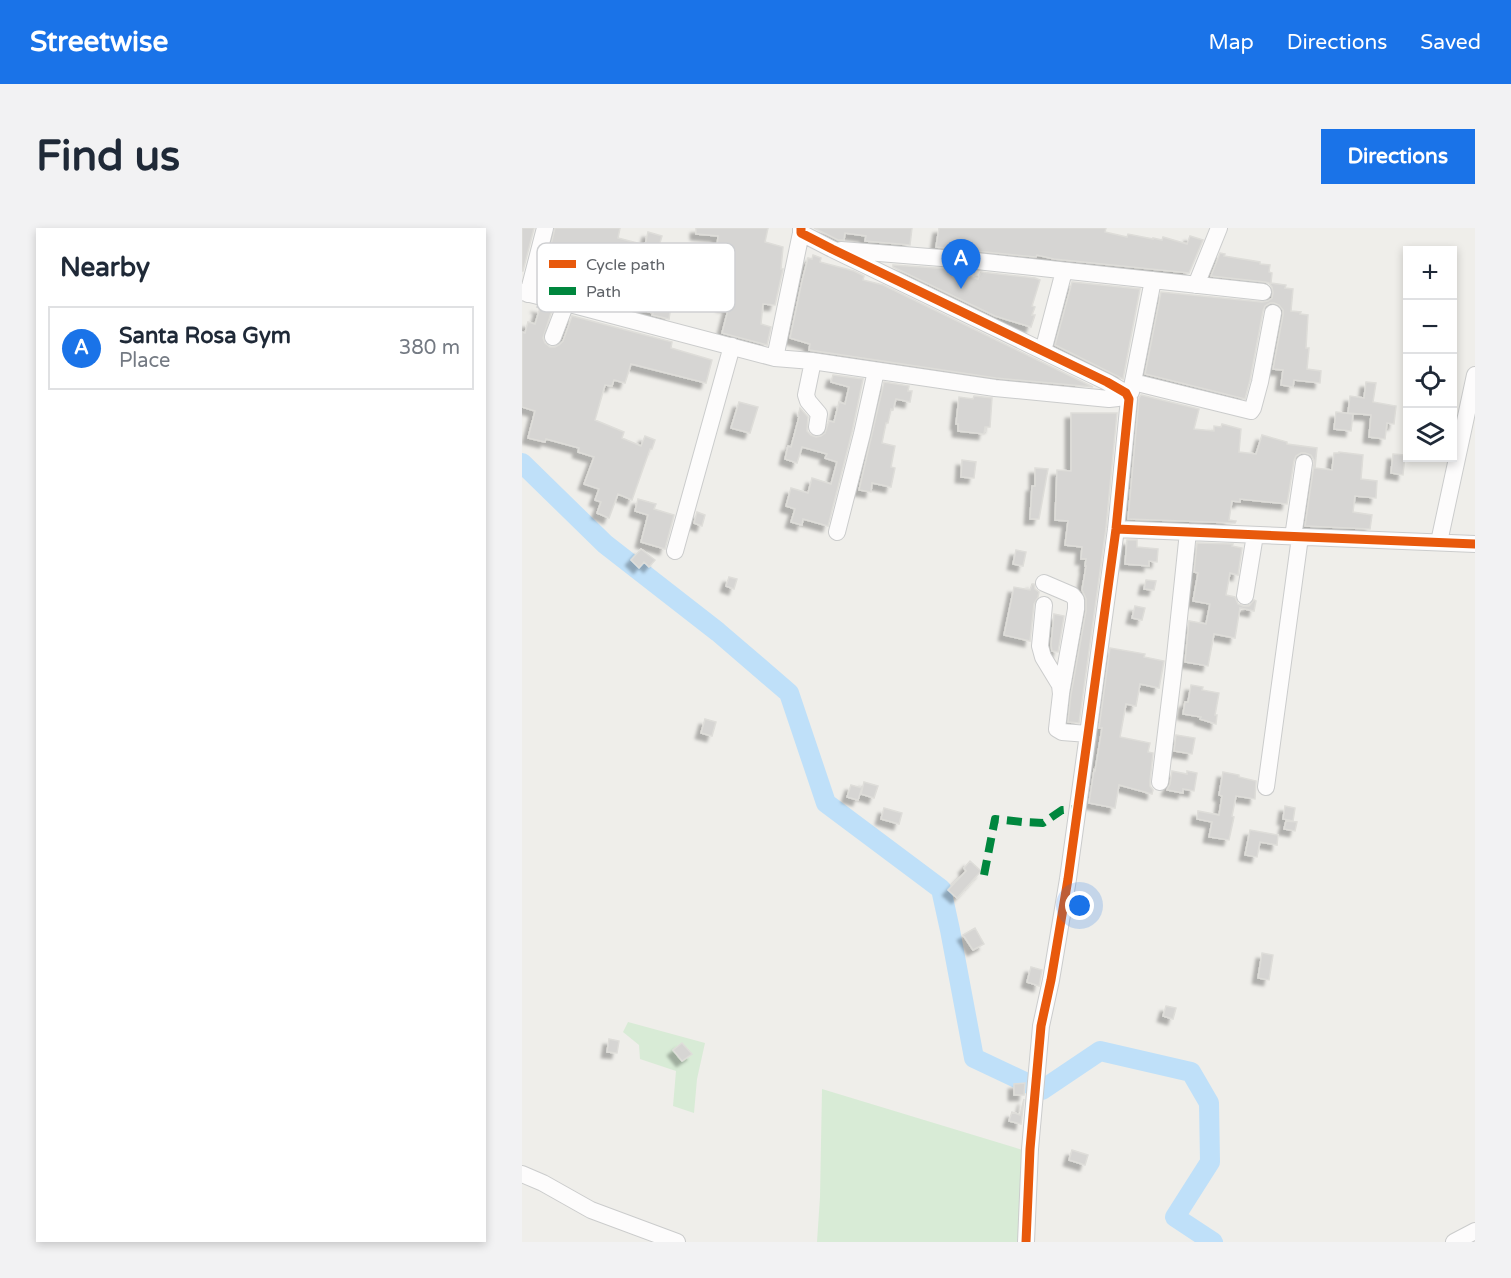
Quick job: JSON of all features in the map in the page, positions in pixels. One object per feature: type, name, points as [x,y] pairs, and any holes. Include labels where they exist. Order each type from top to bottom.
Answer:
[{"type":"street","points":[[540,243],[545,228]]},
{"type":"street","points":[[1196,285],[1219,228]]},
{"type":"street","points":[[776,358],[801,231],[832,249],[1129,392],[1251,411],[1260,382],[1273,313]]},
{"type":"street","points":[[832,249],[967,260],[1263,292]]},
{"type":"street","points":[[525,293],[537,254]]},
{"type":"street","points":[[1043,351],[1064,271]]},
{"type":"street","points":[[1026,1242],[1030,1149],[1041,1026],[1068,879],[1116,529],[1129,392],[1153,280]]},
{"type":"street","points":[[553,337],[563,312]]},
{"type":"street","points":[[601,312],[776,358],[813,361],[1057,395],[1109,399],[1118,398],[1129,392]]},
{"type":"street","points":[[675,551],[732,346]]},
{"type":"street","points":[[813,361],[806,396],[819,414],[817,427]]},
{"type":"street","points":[[837,532],[876,370]]},
{"type":"street","points":[[1439,543],[1459,416],[1475,375]]},
{"type":"street","points":[[1266,787],[1304,462]]},
{"type":"street","points":[[1116,529],[1475,544]]},
{"type":"street","points":[[1160,782],[1188,532]]},
{"type":"street","points":[[1245,596],[1255,535]]},
{"type":"street","points":[[1044,583],[1072,595],[1076,600],[1057,729],[1062,732],[1088,734]]},
{"type":"street","points":[[1044,605],[1039,641],[1040,651],[1057,678],[1061,693]]},
{"type":"street","points":[[522,1174],[591,1210],[677,1242]]},
{"type":"street","points":[[1454,1242],[1475,1231]]},
{"type":"green space","points":[[628,1022],[705,1043],[697,1079],[694,1113],[673,1106],[676,1071],[640,1059],[639,1045],[623,1032]]},
{"type":"green space","points":[[822,1089],[1026,1151],[1022,1242],[817,1242]]},
{"type":"building","points":[[522,228],[534,228],[523,271],[522,271]]},
{"type":"building","points":[[555,228],[620,228],[618,238],[637,243],[551,243]]},
{"type":"building","points":[[696,228],[768,228],[765,242],[783,247],[781,269],[783,269],[775,305],[763,304],[761,324],[771,327],[767,345],[722,333],[727,312],[735,312],[735,243],[717,243],[718,236],[696,234]]},
{"type":"building","points":[[814,228],[912,228],[910,245],[865,241],[866,236],[845,233],[844,240],[838,240]]},
{"type":"building","points":[[939,228],[1106,228],[1105,232],[1127,237],[1128,234],[1162,240],[1163,237],[1187,244],[1190,236],[1203,240],[1189,273],[1054,259],[1037,255],[1036,257],[936,247]]},
{"type":"building","points":[[648,232],[662,236],[660,243],[645,243]]},
{"type":"building","points":[[1220,253],[1225,254],[1224,256],[1270,265],[1271,283],[1286,285],[1285,288],[1293,289],[1291,311],[1308,315],[1307,369],[1321,371],[1320,383],[1294,380],[1293,387],[1281,385],[1283,370],[1273,369],[1283,310],[1274,303],[1265,306],[1263,311],[1245,399],[1145,374],[1161,292],[1262,302],[1272,298],[1272,287],[1269,283],[1211,276]]},
{"type":"building","points":[[813,255],[821,258],[820,262],[854,271],[864,276],[863,280],[883,285],[1093,387],[996,378],[809,350],[810,344],[790,338],[808,258],[812,259]]},
{"type":"building","points":[[893,265],[951,269],[951,271],[978,279],[981,272],[1040,280],[1032,306],[1035,307],[1032,315],[1035,315],[1031,327],[995,316]]},
{"type":"building","points":[[1072,282],[1140,289],[1123,379],[1055,345]]},
{"type":"building","points":[[539,312],[551,312],[543,338],[550,347],[555,347],[563,341],[572,316],[672,342],[671,348],[712,360],[706,383],[631,364],[625,383],[614,380],[612,386],[605,385],[595,420],[624,432],[622,438],[641,446],[645,436],[655,440],[632,500],[618,494],[609,518],[597,513],[601,502],[595,500],[599,489],[584,484],[594,457],[578,452],[579,448],[546,439],[545,442],[528,438],[535,411],[522,407],[522,332],[525,333],[528,322],[535,324]]},
{"type":"building","points":[[650,312],[670,312],[669,319],[652,315],[653,313]]},
{"type":"building","points":[[833,375],[863,379],[828,526],[803,519],[802,525],[791,522],[795,509],[786,506],[791,488],[808,493],[812,478],[831,484],[837,462],[825,458],[827,454],[802,447],[797,463],[785,459],[788,446],[791,447],[800,408],[808,417],[807,431],[816,437],[825,433],[829,421],[834,422],[839,402],[845,404],[849,387],[831,382]]},
{"type":"building","points":[[884,382],[909,386],[908,391],[912,391],[910,402],[896,399],[888,423],[886,423],[882,443],[895,446],[891,467],[895,468],[891,487],[872,483],[871,492],[859,490]]},
{"type":"building","points":[[1366,382],[1376,383],[1373,402],[1396,406],[1394,424],[1387,423],[1385,439],[1369,437],[1371,415],[1348,413],[1350,396],[1364,398]]},
{"type":"building","points":[[1141,395],[1199,409],[1194,429],[1214,431],[1214,426],[1221,427],[1222,424],[1241,429],[1239,452],[1256,454],[1262,435],[1287,442],[1287,444],[1317,448],[1315,468],[1332,470],[1334,453],[1363,455],[1361,479],[1377,481],[1376,498],[1355,496],[1353,512],[1372,515],[1370,529],[1305,526],[1314,460],[1311,455],[1305,453],[1296,456],[1294,461],[1287,504],[1240,499],[1240,502],[1232,501],[1229,520],[1236,521],[1235,523],[1128,519]]},
{"type":"building","points":[[974,396],[992,398],[990,427],[985,427],[984,434],[958,431],[958,424],[956,424],[959,397],[973,399]]},
{"type":"building","points":[[739,402],[758,407],[750,433],[731,428]]},
{"type":"building","points":[[1336,412],[1353,414],[1351,431],[1334,429]]},
{"type":"building","points":[[1071,413],[1117,413],[1106,528],[1079,723],[1068,722],[1086,611],[1086,599],[1082,590],[1086,559],[1081,559],[1082,547],[1065,545],[1068,521],[1055,520],[1057,470],[1071,471]]},
{"type":"building","points":[[1393,454],[1403,455],[1403,475],[1391,473]]},
{"type":"building","points":[[962,460],[976,462],[974,478],[961,477]]},
{"type":"building","points":[[1035,468],[1048,469],[1039,519],[1030,519],[1032,486],[1035,486]]},
{"type":"building","points":[[638,499],[656,504],[654,509],[674,515],[665,549],[641,542],[648,515],[635,511]]},
{"type":"building","points":[[697,512],[705,515],[702,526],[694,523]]},
{"type":"building","points":[[1127,540],[1137,540],[1137,547],[1158,549],[1157,562],[1149,561],[1149,566],[1125,564]]},
{"type":"building","points":[[1197,543],[1233,544],[1232,546],[1242,548],[1238,575],[1230,573],[1226,595],[1235,597],[1238,604],[1243,606],[1249,606],[1254,600],[1256,601],[1254,611],[1240,608],[1235,638],[1214,634],[1208,666],[1185,662],[1189,621],[1206,624],[1210,604],[1193,601],[1198,573],[1194,572]]},
{"type":"building","points":[[641,549],[655,560],[649,567],[644,562],[639,568],[631,560]]},
{"type":"building","points":[[1016,550],[1026,552],[1023,566],[1013,564]]},
{"type":"building","points":[[729,577],[737,579],[734,589],[726,586]]},
{"type":"building","points":[[1146,580],[1156,581],[1154,590],[1144,589]]},
{"type":"building","points":[[1032,584],[1039,592],[1034,604],[1030,641],[1004,635],[1014,587],[1030,590]]},
{"type":"building","points":[[1135,606],[1145,608],[1142,620],[1132,618]]},
{"type":"building","points":[[1054,614],[1064,616],[1058,652],[1052,651],[1051,645]]},
{"type":"building","points":[[1110,648],[1145,654],[1144,657],[1164,661],[1159,688],[1140,684],[1136,706],[1126,704],[1120,737],[1150,743],[1148,752],[1153,753],[1150,781],[1152,794],[1119,785],[1115,808],[1089,803],[1102,728],[1099,728]]},
{"type":"building","points":[[1191,685],[1219,693],[1215,715],[1217,715],[1216,724],[1200,719],[1201,717],[1183,714]]},
{"type":"building","points":[[705,719],[716,722],[712,736],[701,733]]},
{"type":"building","points":[[1176,735],[1195,738],[1192,754],[1174,751]]},
{"type":"building","points":[[1172,771],[1197,773],[1194,791],[1183,789],[1183,793],[1167,790]]},
{"type":"building","points":[[1223,772],[1256,781],[1255,799],[1236,796],[1229,840],[1209,837],[1212,822],[1197,819],[1198,811],[1219,815],[1222,796],[1219,795]]},
{"type":"building","points":[[864,782],[878,786],[874,798],[861,794]]},
{"type":"building","points":[[851,785],[862,788],[858,800],[847,797]]},
{"type":"building","points":[[1285,806],[1295,808],[1293,821],[1283,819]]},
{"type":"building","points":[[884,808],[902,813],[899,824],[881,819]]},
{"type":"building","points":[[1286,821],[1297,822],[1295,831],[1284,829]]},
{"type":"building","points":[[1250,830],[1278,835],[1277,845],[1260,842],[1257,857],[1245,855]]},
{"type":"building","points":[[970,861],[981,871],[957,898],[948,890],[966,871],[964,868]]},
{"type":"building","points":[[975,928],[984,944],[973,950],[963,935]]},
{"type":"building","points":[[1262,953],[1273,955],[1269,980],[1258,978]]},
{"type":"building","points":[[1031,967],[1042,970],[1039,986],[1027,982]]},
{"type":"building","points":[[1166,1006],[1176,1008],[1173,1019],[1163,1016]]},
{"type":"building","points":[[609,1039],[619,1041],[617,1053],[607,1052]]},
{"type":"building","points":[[682,1043],[692,1054],[682,1061],[673,1050]]},
{"type":"building","points":[[1025,1083],[1024,1095],[1014,1095],[1014,1084]]},
{"type":"building","points":[[1024,1099],[1021,1124],[1009,1121],[1012,1112],[1020,1115]]},
{"type":"building","points":[[1072,1150],[1088,1155],[1085,1165],[1069,1160]]},
{"type":"waterway","points":[[522,463],[605,544],[718,632],[789,693],[826,803],[941,889],[974,1058],[1042,1090],[1100,1051],[1191,1072],[1209,1103],[1210,1162],[1175,1217],[1213,1242]]},
{"type":"marked path","points":[[984,875],[995,819],[1043,823],[1062,810],[1077,809]]},
{"type":"cycle path","points":[[801,228],[801,233],[832,249],[1107,382],[1126,393],[1129,399],[1116,529],[1068,879],[1041,1026],[1030,1149],[1026,1242]]},
{"type":"cycle path","points":[[1116,529],[1475,544]]},
{"type":"place","name":"Santa Rosa Gym","points":[[961,289]]}]
